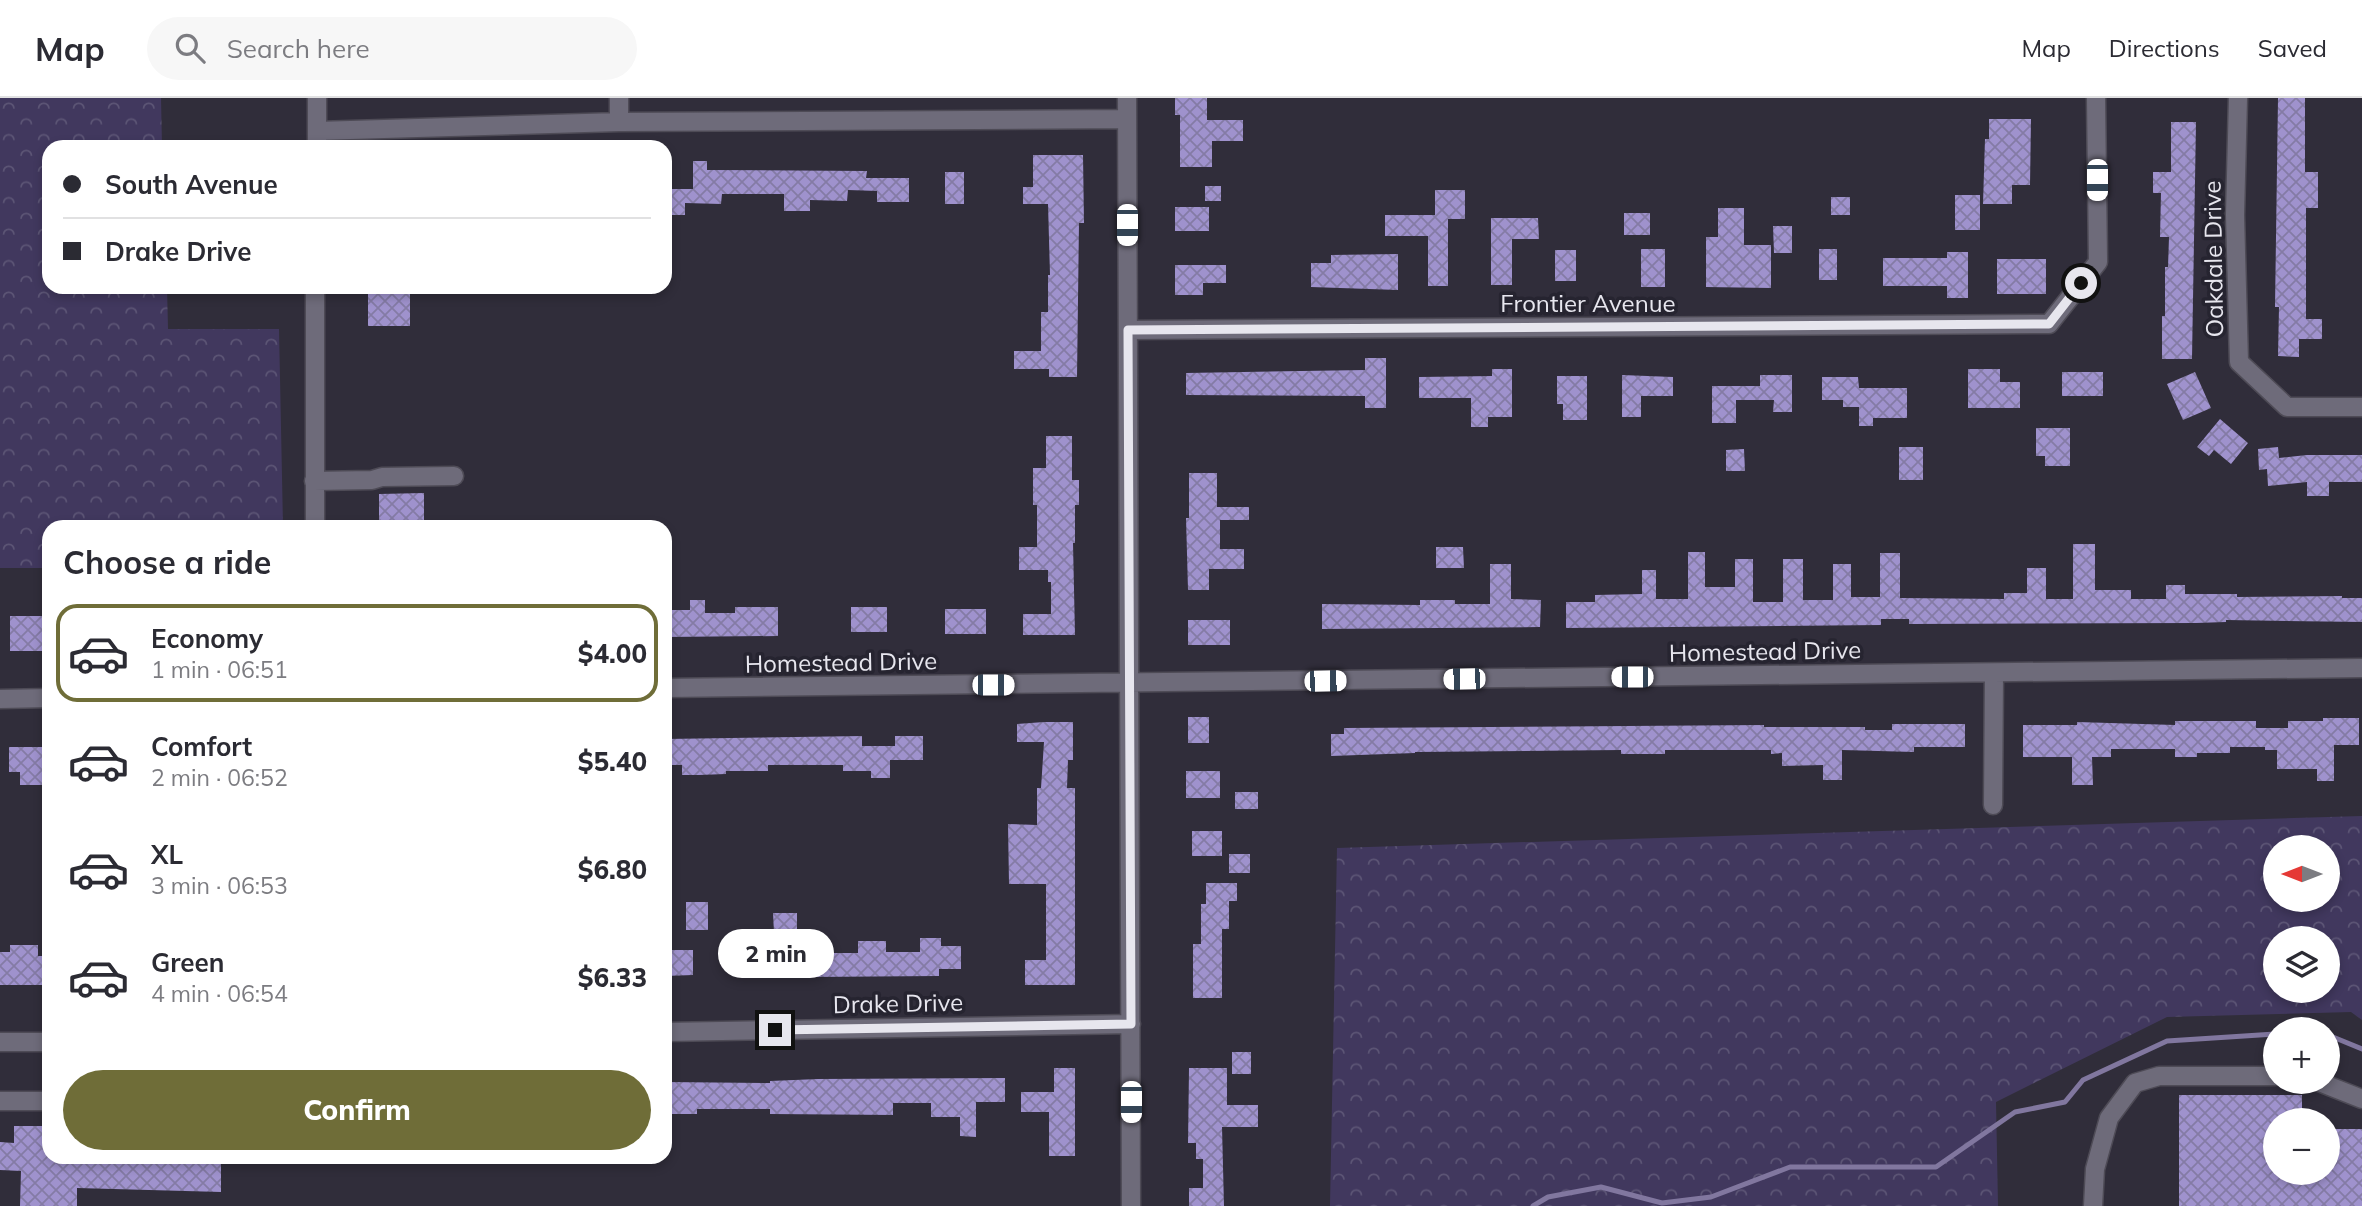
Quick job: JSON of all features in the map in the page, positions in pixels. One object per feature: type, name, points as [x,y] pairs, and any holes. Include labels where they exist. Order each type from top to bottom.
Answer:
[{"type":"street","points":[[317,98],[317,139],[618,121],[1127,119]]},
{"type":"street","points":[[618,121],[619,98]]},
{"type":"street","points":[[1127,98],[1131,1206]]},
{"type":"street","name":"Frontier Avenue","points":[[1128,330],[2049,324],[2098,262],[2096,98]]},
{"type":"street","name":"Oakdale Drive","points":[[2238,98],[2235,215],[2239,362],[2287,407],[2362,407]]},
{"type":"street","points":[[315,520],[316,294]]},
{"type":"street","points":[[314,481],[454,476]]},
{"type":"street","name":"Homestead Drive","points":[[672,688],[2362,668]]},
{"type":"street","points":[[1993,805],[1994,673]]},
{"type":"street","points":[[0,699],[42,698]]},
{"type":"street","name":"Drake Drive","points":[[672,1032],[1131,1024]]},
{"type":"street","points":[[0,1042],[42,1042]]},
{"type":"street","points":[[2093,1206],[2095,1169],[2109,1118],[2135,1083],[2159,1076],[2263,1076]]},
{"type":"street","points":[[2340,1090],[2362,1099]]},
{"type":"street","points":[[0,1101],[42,1101]]},
{"type":"green space","points":[[0,98],[161,98],[162,140],[42,140],[42,294],[167,294],[168,329],[279,329],[283,520],[42,520],[42,568],[0,568]]},
{"type":"green space","points":[[2362,816],[2362,1020],[2351,1012],[2167,1017],[1996,1102],[1998,1206],[1330,1206],[1337,848]]},
{"type":"building","points":[[1175,98],[1207,98],[1207,120],[1243,120],[1243,141],[1212,141],[1212,167],[1180,167],[1180,115],[1175,115]]},
{"type":"building","points":[[2278,98],[2305,98],[2305,172],[2318,172],[2318,208],[2306,208],[2306,319],[2322,319],[2322,339],[2299,339],[2299,357],[2278,356],[2279,307],[2275,307]]},
{"type":"building","points":[[1989,119],[2031,119],[2030,185],[2012,185],[2012,204],[1983,204],[1985,139],[1989,139]]},
{"type":"building","points":[[2171,122],[2196,122],[2192,359],[2162,359],[2162,316],[2165,316],[2165,267],[2168,267],[2169,237],[2160,237],[2161,193],[2153,193],[2153,172],[2171,172]]},
{"type":"building","points":[[1033,155],[1083,155],[1084,223],[1079,223],[1077,377],[1049,377],[1049,369],[1014,369],[1014,351],[1041,351],[1041,312],[1048,312],[1048,204],[1023,204],[1023,187],[1033,187]]},
{"type":"building","points":[[693,161],[707,161],[707,170],[867,171],[866,178],[909,178],[909,202],[877,202],[877,191],[848,190],[847,201],[810,200],[810,211],[784,211],[784,194],[722,194],[721,204],[685,203],[685,215],[672,215],[672,189],[693,189]]},
{"type":"building","points":[[945,172],[964,172],[964,204],[945,204]]},
{"type":"building","points":[[1205,186],[1221,186],[1221,201],[1205,201]]},
{"type":"building","points":[[1435,190],[1465,190],[1465,219],[1448,219],[1448,286],[1428,286],[1428,236],[1385,236],[1385,215],[1435,215]]},
{"type":"building","points":[[1955,195],[1980,195],[1980,230],[1955,230]]},
{"type":"building","points":[[1831,197],[1850,197],[1850,215],[1831,215]]},
{"type":"building","points":[[1175,207],[1209,207],[1209,231],[1175,231]]},
{"type":"building","points":[[1718,208],[1744,208],[1744,245],[1771,245],[1771,288],[1706,287],[1706,237],[1718,237]]},
{"type":"building","points":[[1624,213],[1650,213],[1650,235],[1624,235]]},
{"type":"building","points":[[1491,218],[1538,218],[1539,239],[1512,239],[1512,285],[1491,285]]},
{"type":"building","points":[[1773,226],[1792,226],[1792,253],[1774,253]]},
{"type":"building","points":[[1641,249],[1665,249],[1665,287],[1641,287]]},
{"type":"building","points":[[1819,249],[1837,249],[1837,280],[1819,280]]},
{"type":"building","points":[[1555,250],[1576,250],[1576,281],[1555,281]]},
{"type":"building","points":[[1947,252],[1968,252],[1968,298],[1947,298],[1947,286],[1883,286],[1883,258],[1947,258]]},
{"type":"building","points":[[1398,254],[1398,290],[1311,287],[1311,263],[1331,263],[1331,255]]},
{"type":"building","points":[[1997,259],[2046,259],[2046,294],[1997,294]]},
{"type":"building","points":[[1175,265],[1226,265],[1226,283],[1203,283],[1203,295],[1175,295]]},
{"type":"building","points":[[368,294],[410,294],[410,326],[368,326]]},
{"type":"building","points":[[1365,358],[1386,358],[1386,408],[1365,408],[1365,396],[1186,395],[1186,373],[1365,370]]},
{"type":"building","points":[[1492,369],[1512,369],[1512,417],[1488,417],[1488,427],[1471,427],[1471,398],[1419,398],[1419,377],[1492,376]]},
{"type":"building","points":[[1968,369],[2000,369],[2000,382],[2020,382],[2020,408],[1968,408]]},
{"type":"building","points":[[2062,372],[2103,372],[2103,396],[2062,396]]},
{"type":"building","points":[[2195,372],[2211,408],[2183,420],[2167,384]]},
{"type":"building","points":[[1622,375],[1673,377],[1673,396],[1641,396],[1641,417],[1622,417]]},
{"type":"building","points":[[1760,375],[1792,375],[1792,412],[1773,412],[1774,400],[1736,400],[1736,423],[1712,423],[1712,386],[1760,386]]},
{"type":"building","points":[[1557,376],[1587,376],[1587,420],[1563,420],[1563,404],[1557,404]]},
{"type":"building","points":[[1822,377],[1858,377],[1859,388],[1907,388],[1907,418],[1873,418],[1873,426],[1859,426],[1859,407],[1843,407],[1843,400],[1822,400]]},
{"type":"building","points":[[2220,419],[2248,443],[2231,464],[2214,450],[2209,456],[2197,447]]},
{"type":"building","points":[[2036,428],[2070,428],[2070,466],[2045,466],[2045,456],[2036,456]]},
{"type":"building","points":[[1046,436],[1072,436],[1072,480],[1079,480],[1079,505],[1075,505],[1073,543],[1075,635],[1023,635],[1023,614],[1051,614],[1051,582],[1048,582],[1048,570],[1019,570],[1019,547],[1037,547],[1037,505],[1033,505],[1033,468],[1046,468]]},
{"type":"building","points":[[1899,447],[1923,447],[1923,480],[1899,480]]},
{"type":"building","points":[[2278,447],[2279,458],[2362,455],[2362,482],[2329,482],[2329,496],[2307,496],[2307,482],[2268,486],[2267,469],[2259,470],[2258,449]]},
{"type":"building","points":[[1744,449],[1745,471],[1726,471],[1726,450]]},
{"type":"building","points":[[1189,473],[1217,473],[1217,507],[1249,507],[1249,520],[1220,520],[1220,549],[1244,549],[1244,569],[1209,569],[1209,590],[1188,590],[1186,518],[1189,518]]},
{"type":"building","points":[[424,493],[424,520],[379,520],[379,494]]},
{"type":"building","points":[[2073,544],[2095,544],[2095,590],[2131,590],[2131,599],[2166,599],[2166,585],[2185,585],[2185,594],[2362,598],[2362,622],[2226,620],[2196,623],[1909,624],[1909,619],[1881,619],[1881,625],[1566,628],[1566,602],[1595,602],[1595,595],[1642,594],[1642,570],[1656,570],[1656,599],[1688,599],[1688,552],[1705,552],[1705,587],[1735,587],[1735,559],[1753,559],[1753,602],[1783,602],[1783,559],[1803,559],[1803,600],[1833,600],[1833,564],[1851,564],[1851,597],[1880,597],[1880,553],[1900,553],[1900,598],[2004,599],[2004,593],[2027,593],[2027,568],[2046,568],[2046,599],[2073,599]]},
{"type":"building","points":[[1436,547],[1463,547],[1464,568],[1436,568]]},
{"type":"building","points":[[1490,564],[1511,564],[1511,599],[1541,600],[1540,627],[1322,629],[1322,604],[1420,605],[1420,600],[1455,600],[1455,604],[1490,604]]},
{"type":"building","points":[[690,600],[705,600],[705,613],[735,613],[735,607],[778,607],[778,636],[672,637],[672,610],[690,610]]},
{"type":"building","points":[[851,607],[887,607],[887,632],[851,632]]},
{"type":"building","points":[[945,609],[986,609],[986,634],[945,634]]},
{"type":"building","points":[[10,616],[42,616],[42,651],[10,651]]},
{"type":"building","points":[[1188,620],[1230,620],[1230,645],[1188,645]]},
{"type":"building","points":[[1188,717],[1209,717],[1209,743],[1188,743]]},
{"type":"building","points":[[2323,718],[2359,718],[2359,745],[2334,745],[2334,781],[2317,781],[2317,769],[2277,769],[2277,750],[2265,750],[2265,747],[2230,747],[2230,753],[2197,753],[2197,757],[2175,757],[2175,749],[2111,749],[2111,757],[2092,757],[2093,785],[2072,785],[2072,757],[2023,757],[2023,725],[2077,725],[2077,722],[2175,725],[2175,721],[2256,721],[2256,728],[2288,728],[2288,721],[2323,721]]},
{"type":"building","points":[[1073,722],[1073,760],[1068,760],[1067,788],[1075,788],[1075,985],[1025,985],[1025,960],[1046,960],[1046,884],[1009,884],[1008,824],[1037,825],[1037,788],[1041,788],[1044,742],[1017,742],[1017,724]]},
{"type":"building","points":[[1892,724],[1965,724],[1965,747],[1914,747],[1914,752],[1842,750],[1842,780],[1823,780],[1823,765],[1782,766],[1782,753],[1771,754],[1771,750],[1665,750],[1665,754],[1621,754],[1621,750],[1415,752],[1331,756],[1331,734],[1344,734],[1344,728],[1764,725],[1892,730]]},
{"type":"building","points":[[862,736],[862,746],[895,746],[895,736],[923,736],[923,760],[890,760],[890,778],[871,778],[871,771],[843,771],[843,765],[768,765],[768,771],[682,775],[682,765],[672,765],[672,739]]},
{"type":"building","points":[[9,747],[42,747],[42,785],[20,785],[20,772],[9,772]]},
{"type":"building","points":[[1186,771],[1220,771],[1220,798],[1186,798]]},
{"type":"building","points":[[1235,792],[1258,792],[1258,809],[1235,809]]},
{"type":"building","points":[[1192,831],[1222,831],[1222,856],[1192,856]]},
{"type":"building","points":[[1229,854],[1250,854],[1250,873],[1229,873]]},
{"type":"building","points":[[1206,883],[1237,883],[1237,901],[1229,901],[1229,929],[1222,929],[1222,998],[1193,998],[1193,944],[1201,944],[1201,904],[1206,904]]},
{"type":"building","points":[[686,902],[708,902],[708,930],[686,930]]},
{"type":"building","points":[[773,913],[797,913],[797,932],[776,933],[777,961],[763,961],[763,970],[740,971],[740,933],[774,933]]},
{"type":"building","points":[[920,938],[941,938],[941,946],[961,946],[961,969],[939,969],[939,976],[811,977],[811,953],[858,953],[858,941],[886,941],[886,952],[920,952]]},
{"type":"building","points":[[10,945],[38,945],[38,956],[42,956],[42,985],[0,985],[0,952],[10,952]]},
{"type":"building","points":[[672,950],[693,950],[693,975],[672,976]]},
{"type":"building","points":[[1232,1052],[1251,1052],[1251,1074],[1232,1074]]},
{"type":"building","points":[[1054,1068],[1075,1068],[1075,1156],[1049,1156],[1049,1112],[1021,1112],[1021,1092],[1054,1092]]},
{"type":"building","points":[[1189,1068],[1227,1068],[1227,1105],[1258,1105],[1258,1127],[1222,1127],[1224,1206],[1189,1206],[1189,1188],[1203,1188],[1203,1159],[1196,1159],[1196,1143],[1188,1143]]},
{"type":"building","points":[[1005,1078],[1005,1102],[976,1102],[976,1137],[960,1136],[960,1117],[931,1117],[931,1103],[893,1103],[893,1115],[770,1114],[770,1109],[697,1109],[697,1114],[672,1114],[672,1082],[770,1083],[818,1079]]},
{"type":"building","points":[[2179,1095],[2302,1095],[2302,1108],[2263,1108],[2263,1185],[2340,1185],[2340,1129],[2362,1129],[2362,1206],[2179,1206]]},
{"type":"building","points":[[14,1126],[42,1126],[42,1164],[221,1164],[221,1192],[77,1188],[77,1206],[20,1206],[21,1171],[0,1170],[0,1142],[14,1143]]},
{"type":"waterway","points":[[1533,1206],[1548,1197],[1601,1187],[1662,1203],[1711,1197],[1790,1167],[1936,1167],[2015,1112],[2065,1102],[2083,1080],[2167,1041],[2263,1035]]},
{"type":"waterway","points":[[2340,1040],[2362,1049]]},
{"type":"route","points":[[775,1030],[1131,1024],[1128,330],[2049,324],[2081,283]]}]
